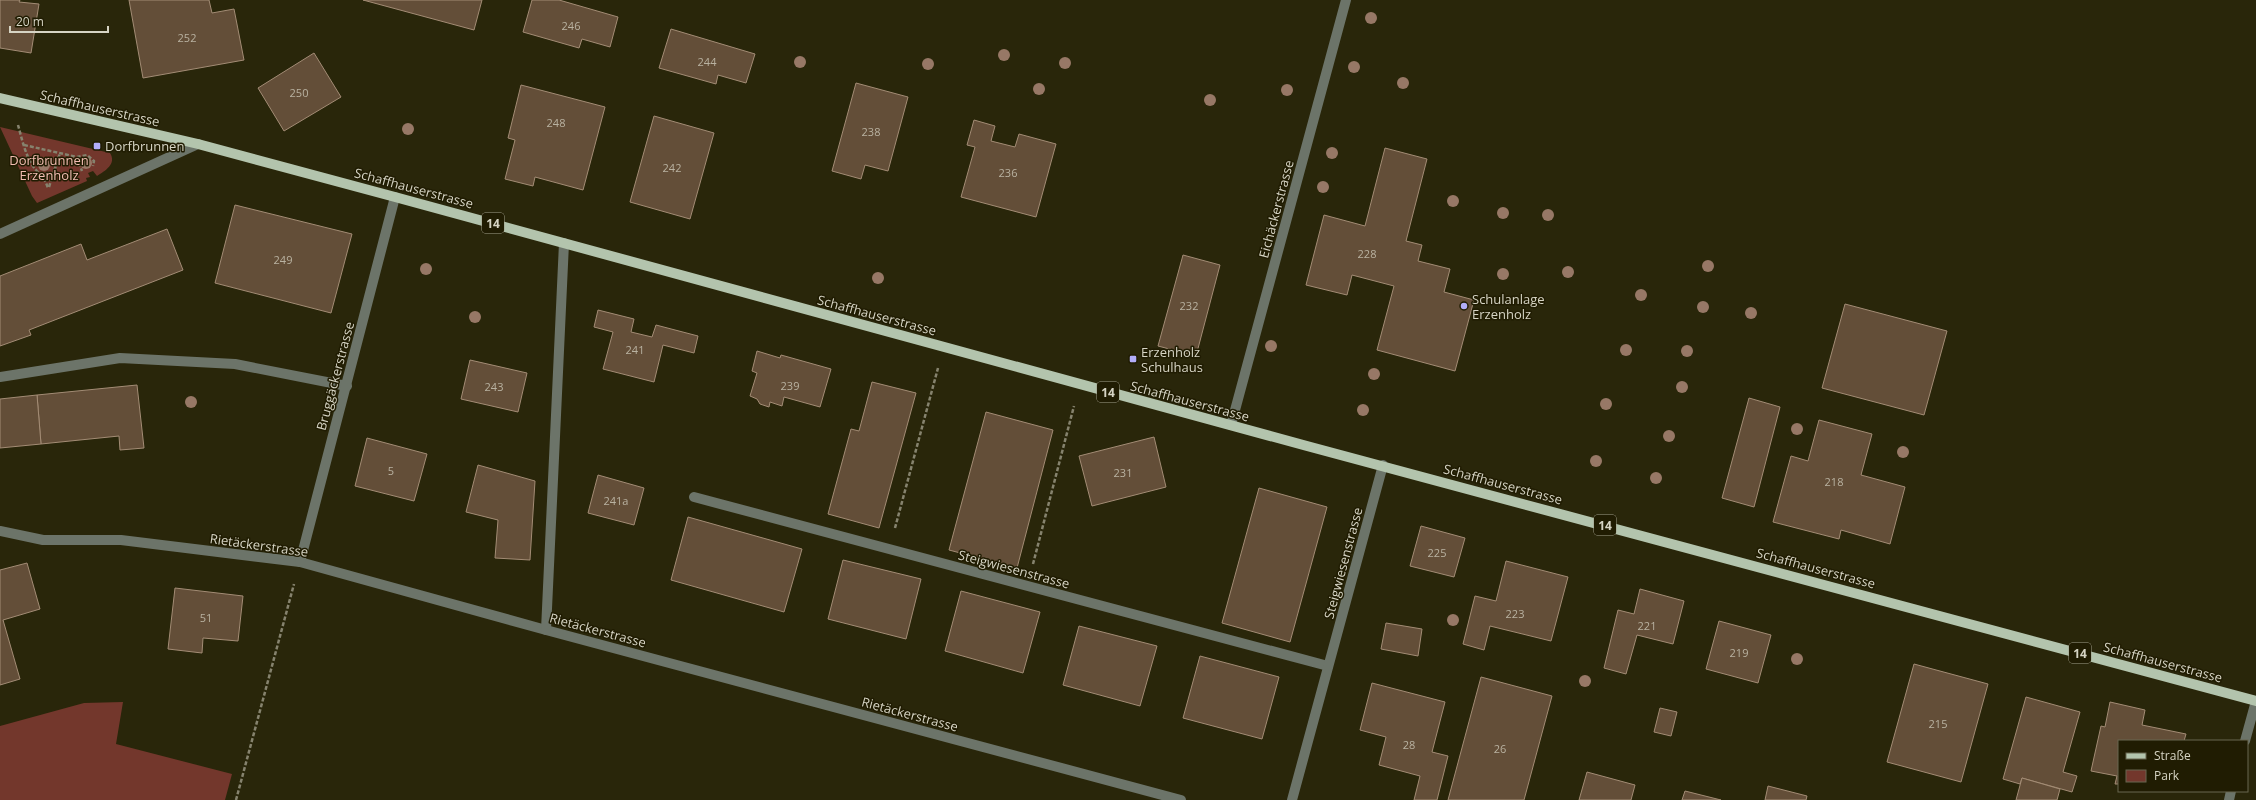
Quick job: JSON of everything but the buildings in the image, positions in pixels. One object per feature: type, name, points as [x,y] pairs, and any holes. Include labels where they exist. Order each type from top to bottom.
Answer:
[{"type":"main road","name":"Schaffhauserstrasse","points":[[5,99],[198,144],[1230,425],[2256,701]]},
{"type":"street","name":"Eichäckerstrasse","points":[[1230,425],[1346,0]]},
{"type":"street","points":[[0,234],[198,144]]},
{"type":"street","name":"Bruggäckerstrasse","points":[[300,562],[395,197]]},
{"type":"street","points":[[546,630],[564,243]]},
{"type":"street","points":[[0,377],[120,358],[236,364],[346,386]]},
{"type":"street","name":"Steigwiesenstrasse","points":[[1292,800],[1383,465]]},
{"type":"street","name":"Steigwiesenstrasse","points":[[694,498],[1328,666]]},
{"type":"street","name":"Rietäckerstrasse","points":[[0,531],[43,540],[121,540],[300,562],[546,630],[1181,800]]},
{"type":"street","points":[[2245,740],[2256,701]]},
{"type":"path","points":[[5,99],[36,170],[43,175],[49,190]]},
{"type":"path","points":[[24,145],[77,158],[87,155],[94,161],[92,168],[83,174],[77,158]]},
{"type":"path","points":[[49,190],[60,153]]},
{"type":"path","points":[[49,190],[56,186]]},
{"type":"path","points":[[889,550],[938,368]]},
{"type":"path","points":[[1027,586],[1074,406]]},
{"type":"path","points":[[236,800],[300,562]]},
{"type":"green space","name":"Dorfbrunnen Erzenholz","points":[[0,127],[110,153],[112,161],[109,167],[97,176],[93,171],[88,173],[90,177],[86,178],[87,181],[37,203],[32,196]]},
{"type":"green space","points":[[123,702],[116,744],[232,774],[225,800],[0,800],[0,726],[84,703]]},
{"type":"place","name":"Dorfbrunnen","points":[[97,146]]},
{"type":"place","name":"Schulanlage Erzenholz","points":[[1464,306]]},
{"type":"place","name":"Erzenholz Schulhaus","points":[[1133,359]]}]
